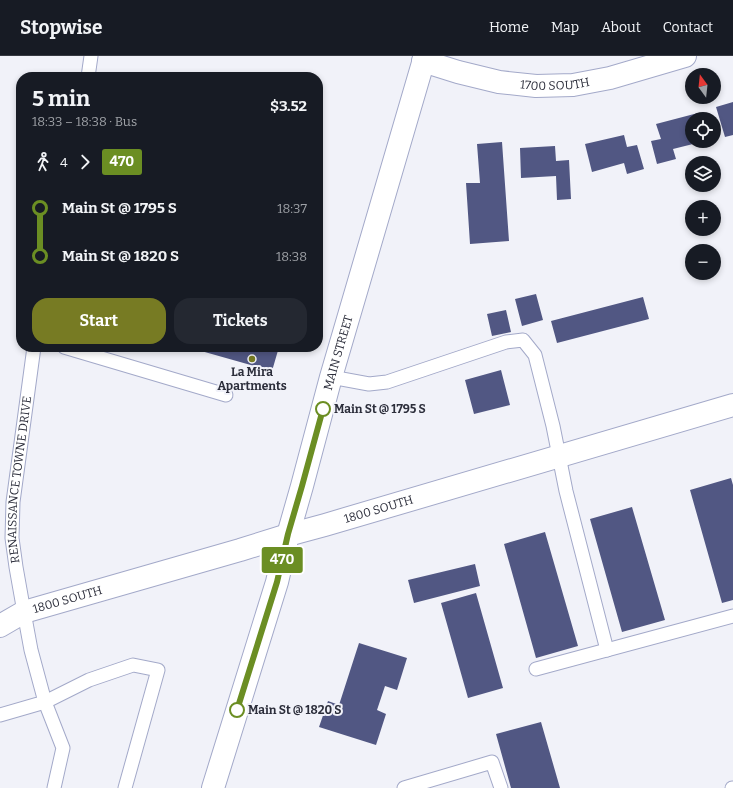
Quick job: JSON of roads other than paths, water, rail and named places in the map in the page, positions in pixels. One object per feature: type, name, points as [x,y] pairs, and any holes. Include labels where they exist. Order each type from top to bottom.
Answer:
[{"type":"street","name":"1700 SOUTH","points":[[424,58],[458,72],[499,82],[536,86],[573,85],[610,78],[685,56]]},
{"type":"street","name":"MAIN STREET","points":[[213,788],[277,582],[288,534],[331,377],[424,58]]},
{"type":"street","name":"1800 SOUTH","points":[[0,626],[24,612],[733,405]]},
{"type":"street","name":"1800 SOUTH","points":[[0,612],[24,612]]},
{"type":"lane","points":[[89,72],[91,56]]},
{"type":"lane","points":[[331,377],[369,384],[387,382],[506,342],[523,340],[535,355],[553,426],[566,491],[607,650]]},
{"type":"lane","name":"RENAISSANCE TOWNE DRIVE","points":[[33,352],[13,502],[12,538],[31,650],[45,702],[63,748],[54,788]]},
{"type":"lane","points":[[81,352],[226,395]]},
{"type":"lane","points":[[536,669],[733,616]]},
{"type":"lane","points":[[0,715],[45,702],[89,680],[133,665],[158,670],[125,788]]},
{"type":"lane","points":[[404,788],[492,762],[500,788]]},
{"type":"place","name":"La Mira Apartments","points":[[252,359]]},
{"type":"place","name":"Main St @ 1795 S","points":[[323,409]]},
{"type":"place","name":"Main St @ 1820 S","points":[[237,710]]}]
